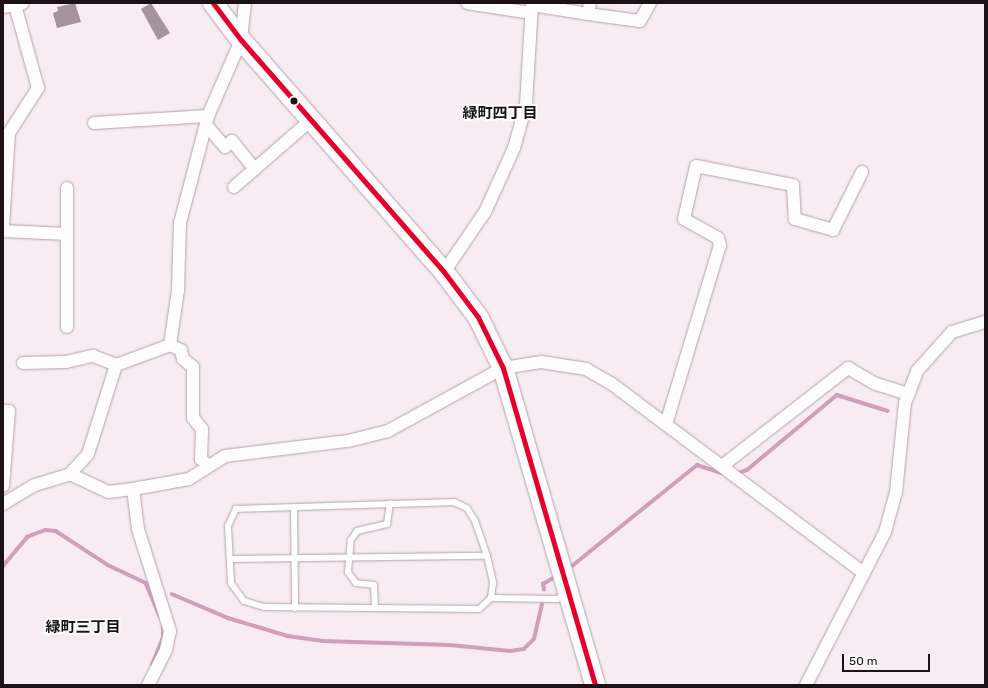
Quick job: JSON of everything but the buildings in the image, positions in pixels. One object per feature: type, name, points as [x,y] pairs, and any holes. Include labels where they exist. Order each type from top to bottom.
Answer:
[{"type":"highway","points":[[213,3],[241,40],[444,272],[478,317],[503,368],[570,594],[595,685]]},
{"type":"street","points":[[170,344],[178,290],[180,223],[207,120],[241,40],[246,3]]},
{"type":"street","points":[[467,3],[532,7],[589,8],[640,21],[650,3]]},
{"type":"street","points":[[3,225],[9,133],[38,88],[10,5]]},
{"type":"street","points":[[444,272],[484,212],[514,148],[526,105],[532,7]]},
{"type":"street","points":[[94,123],[207,120]]},
{"type":"street","points":[[207,120],[225,147],[232,140],[255,169]]},
{"type":"street","points":[[234,187],[311,120]]},
{"type":"street","points":[[666,424],[720,245],[718,238],[684,220],[696,166],[793,185],[795,219],[833,230],[862,172]]},
{"type":"street","points":[[67,188],[67,327]]},
{"type":"street","points":[[3,231],[67,234]]},
{"type":"street","points":[[806,685],[864,573],[882,542],[896,492],[909,394],[917,371],[952,332],[985,322]]},
{"type":"street","points":[[23,363],[66,362],[93,356],[116,365],[170,344],[181,350],[183,358],[193,367],[193,418],[202,428],[201,459],[209,466]]},
{"type":"street","points":[[70,474],[108,492],[189,479],[225,456],[348,441],[388,431],[503,368],[541,362],[586,369],[666,424],[864,573]]},
{"type":"street","points":[[3,504],[35,486],[70,474],[88,454],[116,365]]},
{"type":"street","points":[[722,466],[848,368],[882,386],[909,394]]},
{"type":"street","points":[[3,411],[9,411],[3,486]]},
{"type":"street","points":[[133,489],[138,529],[170,631],[166,650],[148,685]]},
{"type":"lane","points":[[454,502],[467,508],[487,556],[493,583],[491,598],[479,609],[375,606],[295,608],[264,607],[244,601],[232,583],[228,526],[236,509],[390,503],[454,502]]},
{"type":"lane","points":[[375,606],[374,585],[356,583],[348,572],[351,540],[357,531],[387,524],[390,503]]},
{"type":"lane","points":[[294,507],[295,608]]},
{"type":"lane","points":[[230,559],[487,556]]},
{"type":"lane","points":[[491,598],[557,599],[570,594]]},
{"type":"waterway","points":[[736,474],[747,470],[837,395],[888,411]]},
{"type":"waterway","points":[[572,566],[697,465],[722,473]]},
{"type":"waterway","points":[[3,566],[27,537],[45,530],[56,531],[108,565],[148,584]]},
{"type":"waterway","points":[[544,590],[543,584],[555,577]]},
{"type":"waterway","points":[[146,583],[160,616]]},
{"type":"waterway","points":[[172,594],[228,618],[288,636],[323,641],[450,645],[511,651],[524,649],[534,639],[542,605]]},
{"type":"waterway","points":[[152,665],[163,638],[163,626]]},
{"type":"transit line","points":[[213,3],[241,40],[444,272],[478,317],[503,368],[595,685]]},
{"type":"district","name":"緑町四丁目","points":[[500,114]]},
{"type":"district","name":"緑町三丁目","points":[[83,628]]}]
